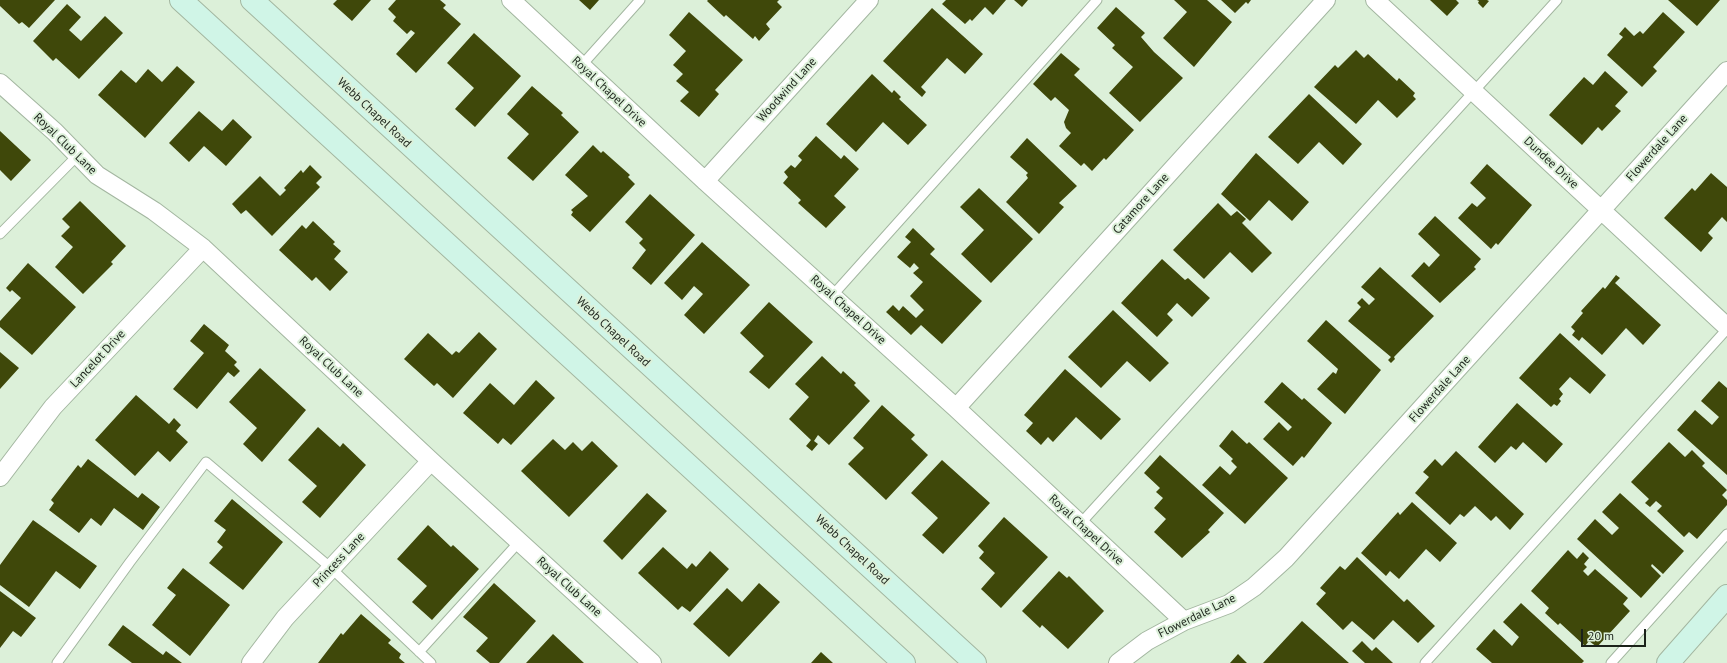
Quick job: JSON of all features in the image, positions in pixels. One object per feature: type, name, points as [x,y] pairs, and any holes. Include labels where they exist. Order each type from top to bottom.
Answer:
[{"type":"main road","points":[[181,0],[904,663]]},
{"type":"main road","name":"Webb Chapel Road","points":[[252,0],[975,663]]},
{"type":"main road","points":[[1668,663],[1727,596]]},
{"type":"street","name":"Royal Chapel Drive","points":[[511,0],[580,66],[956,408],[1184,621]]},
{"type":"street","name":"Woodwind Lane","points":[[706,181],[869,0]]},
{"type":"street","name":"Catamore Lane","points":[[956,408],[1326,0]]},
{"type":"street","name":"Dundee Drive","points":[[1375,0],[1727,328]]},
{"type":"street","name":"Flowerdale Lane","points":[[1118,663],[1147,641],[1184,621],[1229,604],[1254,587],[1286,558],[1727,71]]},
{"type":"street","name":"Royal Club Lane","points":[[0,83],[55,132],[97,175],[154,211],[203,248],[652,663]]},
{"type":"street","name":"Lancelot Drive","points":[[0,477],[53,407],[203,248]]},
{"type":"street","name":"Princess Lane","points":[[251,663],[285,618],[431,460]]},
{"type":"lane","points":[[580,66],[640,0]]},
{"type":"lane","points":[[832,296],[1098,0]]},
{"type":"lane","points":[[1080,524],[1557,0]]},
{"type":"lane","points":[[0,234],[78,155]]},
{"type":"lane","points":[[1425,663],[1727,328]]},
{"type":"lane","points":[[57,663],[130,562],[206,462],[330,568],[431,663]]},
{"type":"lane","points":[[1611,663],[1727,534]]},
{"type":"lane","points":[[419,652],[520,542]]},
{"type":"building","points":[[0,0],[55,0],[29,28],[22,22],[19,24],[0,6]]},
{"type":"building","points":[[337,0],[371,0],[352,21],[333,4]]},
{"type":"building","points":[[396,0],[440,0],[446,5],[443,8],[461,24],[416,73],[396,54],[415,33],[411,30],[407,34],[393,21],[396,17],[388,9]]},
{"type":"building","points":[[579,0],[599,0],[590,10]]},
{"type":"building","points":[[779,0],[777,2],[782,7],[766,24],[770,29],[759,41],[755,36],[753,39],[726,15],[724,17],[707,1]]},
{"type":"building","points":[[946,0],[1006,0],[993,15],[985,7],[972,21],[970,19],[965,24],[942,4]]},
{"type":"building","points":[[1014,0],[1028,0],[1022,7]]},
{"type":"building","points":[[1174,0],[1207,0],[1232,22],[1194,67],[1163,38],[1187,12]]},
{"type":"building","points":[[1221,0],[1251,0],[1248,4],[1246,2],[1235,13]]},
{"type":"building","points":[[1430,0],[1456,0],[1459,3],[1447,16]]},
{"type":"building","points":[[1477,0],[1487,0],[1489,1],[1483,8]]},
{"type":"building","points":[[1668,0],[1720,0],[1697,26]]},
{"type":"building","points":[[67,4],[81,17],[69,30],[81,41],[105,16],[123,33],[79,79],[56,58],[53,61],[33,41]]},
{"type":"building","points":[[1116,7],[1145,33],[1141,37],[1154,52],[1183,78],[1140,122],[1109,93],[1133,67],[1112,48],[1115,45],[1097,28]]},
{"type":"building","points":[[932,8],[983,54],[965,74],[947,58],[921,87],[926,92],[922,97],[883,61]]},
{"type":"building","points":[[689,12],[743,60],[715,90],[719,94],[699,117],[680,101],[689,92],[676,81],[683,74],[673,65],[686,51],[669,35]]},
{"type":"building","points":[[1663,12],[1685,32],[1653,67],[1657,71],[1642,87],[1607,55],[1623,37],[1619,34],[1625,27],[1634,36],[1640,31],[1643,34]]},
{"type":"building","points":[[474,33],[521,76],[475,127],[455,109],[474,88],[447,63]]},
{"type":"building","points":[[1356,50],[1364,58],[1368,54],[1397,81],[1399,78],[1415,93],[1413,96],[1416,99],[1397,118],[1378,100],[1356,124],[1314,87],[1335,65],[1338,68]]},
{"type":"building","points":[[1061,53],[1080,69],[1074,75],[1134,130],[1106,160],[1104,158],[1092,171],[1084,163],[1081,166],[1059,146],[1071,133],[1066,128],[1064,122],[1069,110],[1055,97],[1051,101],[1033,84]]},
{"type":"building","points":[[177,66],[195,82],[145,138],[98,95],[121,70],[136,83],[148,69],[162,82]]},
{"type":"building","points":[[1605,71],[1628,92],[1615,106],[1621,111],[1602,131],[1598,127],[1582,145],[1549,115],[1584,77],[1593,85]]},
{"type":"building","points":[[872,74],[892,93],[894,90],[901,97],[899,99],[927,125],[908,145],[883,122],[856,152],[826,124]]},
{"type":"building","points":[[532,86],[563,113],[561,115],[579,132],[533,181],[507,158],[529,134],[507,114]]},
{"type":"building","points":[[1309,94],[1362,144],[1343,165],[1319,142],[1298,164],[1268,137]]},
{"type":"building","points":[[199,111],[222,131],[233,119],[252,137],[226,166],[204,146],[189,162],[169,143]]},
{"type":"building","points":[[0,131],[31,160],[11,181],[0,170]]},
{"type":"building","points":[[816,136],[841,159],[844,155],[859,169],[834,196],[846,207],[826,228],[798,203],[801,200],[783,183],[788,177],[784,172],[791,165],[795,168],[802,160],[798,156]]},
{"type":"building","points":[[1027,138],[1077,186],[1059,203],[1064,207],[1039,234],[1006,202],[1028,178],[1026,175],[1028,173],[1010,157]]},
{"type":"building","points":[[593,145],[601,153],[603,151],[630,175],[628,177],[635,184],[590,232],[571,215],[573,212],[571,210],[588,196],[565,175]]},
{"type":"building","points":[[1256,153],[1309,202],[1292,221],[1269,200],[1250,221],[1221,194]]},
{"type":"building","points":[[1487,164],[1532,205],[1498,245],[1496,243],[1491,249],[1458,218],[1472,203],[1477,207],[1486,198],[1470,183]]},
{"type":"building","points":[[310,165],[322,177],[316,183],[320,187],[272,236],[246,210],[241,214],[232,204],[260,176],[280,196],[286,190],[284,188],[301,170],[303,173]]},
{"type":"building","points":[[1711,173],[1727,187],[1727,222],[1722,217],[1708,233],[1713,238],[1701,252],[1664,218],[1692,188],[1695,191]]},
{"type":"building","points":[[979,188],[1033,239],[991,283],[961,254],[984,230],[960,207]]},
{"type":"building","points":[[650,194],[695,235],[651,285],[632,268],[646,250],[639,243],[643,239],[625,222]]},
{"type":"building","points":[[80,201],[126,246],[111,262],[113,264],[83,294],[55,267],[73,247],[61,236],[70,227],[62,219]]},
{"type":"building","points":[[1218,203],[1231,216],[1237,211],[1246,219],[1242,223],[1272,253],[1252,273],[1230,252],[1204,279],[1173,250]]},
{"type":"building","points":[[1435,216],[1481,259],[1474,267],[1476,269],[1440,303],[1411,276],[1424,262],[1429,267],[1440,255],[1418,234]]},
{"type":"building","points":[[313,221],[335,242],[333,244],[341,251],[334,259],[348,272],[330,291],[316,277],[312,281],[279,250],[302,225],[306,229]]},
{"type":"building","points":[[913,228],[935,249],[930,254],[982,301],[942,344],[921,325],[911,335],[886,312],[893,305],[899,311],[903,306],[916,318],[924,310],[910,296],[923,282],[913,273],[919,268],[914,263],[910,268],[897,257],[911,242],[905,237]]},
{"type":"building","points":[[702,242],[750,285],[704,334],[684,315],[703,294],[694,286],[682,300],[664,283]]},
{"type":"building","points":[[1162,259],[1185,280],[1188,278],[1210,298],[1192,317],[1177,303],[1167,314],[1173,320],[1157,337],[1121,303]]},
{"type":"building","points":[[28,263],[76,307],[32,355],[0,327],[0,321],[21,298],[12,290],[10,292],[6,288]]},
{"type":"building","points":[[1380,267],[1434,316],[1394,357],[1395,359],[1391,363],[1388,360],[1391,357],[1348,321],[1361,307],[1357,303],[1362,298],[1369,305],[1375,299],[1361,287]]},
{"type":"building","points":[[1616,275],[1620,278],[1615,283],[1661,325],[1643,345],[1626,328],[1602,355],[1582,337],[1579,341],[1572,335],[1575,331],[1571,327],[1583,313],[1581,311],[1603,287],[1605,289]]},
{"type":"building","points":[[769,302],[813,342],[769,389],[749,372],[764,356],[740,333]]},
{"type":"building","points":[[1113,310],[1169,363],[1150,382],[1127,361],[1101,388],[1068,357]]},
{"type":"building","points":[[1326,320],[1381,370],[1345,414],[1317,389],[1333,372],[1336,374],[1338,369],[1307,341]]},
{"type":"building","points":[[204,324],[229,345],[225,351],[237,362],[234,365],[240,371],[234,377],[228,372],[197,409],[173,389],[204,353],[190,341]]},
{"type":"building","points":[[479,332],[497,349],[453,398],[437,383],[434,386],[404,359],[428,333],[452,355],[456,351],[459,353]]},
{"type":"building","points":[[1560,333],[1606,375],[1590,394],[1570,377],[1559,389],[1563,394],[1559,399],[1561,401],[1557,406],[1554,404],[1551,407],[1519,378]]},
{"type":"building","points":[[0,352],[19,368],[0,389]]},
{"type":"building","points":[[822,356],[841,374],[843,371],[856,383],[854,385],[870,401],[829,445],[818,435],[814,441],[818,444],[812,451],[806,446],[811,440],[789,419],[809,397],[795,384]]},
{"type":"building","points":[[260,368],[306,410],[262,462],[243,444],[257,428],[229,402]]},
{"type":"building","points":[[1065,369],[1121,419],[1101,440],[1076,417],[1053,442],[1048,437],[1041,445],[1026,431],[1033,423],[1024,415]]},
{"type":"building","points":[[536,380],[555,398],[511,445],[503,438],[498,444],[463,413],[490,383],[514,405]]},
{"type":"building","points":[[1719,381],[1727,388],[1727,475],[1677,430],[1695,410],[1712,425],[1719,417],[1701,401]]},
{"type":"building","points":[[1282,382],[1302,400],[1304,398],[1332,423],[1304,458],[1302,456],[1293,466],[1263,439],[1279,422],[1288,431],[1292,427],[1264,402]]},
{"type":"building","points":[[136,395],[169,424],[174,418],[181,425],[176,431],[188,442],[170,462],[158,451],[135,476],[95,440]]},
{"type":"building","points":[[1517,403],[1563,444],[1546,463],[1523,442],[1516,450],[1511,446],[1495,463],[1478,447]]},
{"type":"building","points":[[882,405],[915,435],[911,439],[928,455],[886,500],[848,464],[864,448],[853,438]]},
{"type":"building","points":[[318,427],[340,447],[343,443],[366,465],[320,518],[302,502],[317,486],[288,460]]},
{"type":"building","points":[[1232,430],[1247,444],[1249,442],[1288,478],[1245,524],[1202,485],[1220,466],[1230,475],[1237,467],[1231,461],[1233,459],[1219,446]]},
{"type":"building","points":[[553,439],[565,450],[573,442],[582,451],[592,441],[618,466],[569,517],[521,471]]},
{"type":"building","points":[[1669,442],[1685,457],[1692,450],[1705,463],[1702,466],[1727,490],[1722,495],[1727,500],[1727,505],[1697,539],[1689,532],[1684,537],[1657,511],[1662,506],[1656,501],[1650,507],[1645,503],[1649,499],[1631,482]]},
{"type":"building","points":[[1456,451],[1524,514],[1510,530],[1496,516],[1491,521],[1475,506],[1464,517],[1460,514],[1450,525],[1415,493],[1429,477],[1423,472],[1435,459],[1442,466]]},
{"type":"building","points":[[1160,455],[1224,513],[1208,530],[1210,532],[1182,558],[1154,532],[1166,519],[1154,508],[1163,498],[1156,492],[1160,488],[1144,473]]},
{"type":"building","points":[[88,459],[138,498],[142,493],[160,507],[143,530],[114,508],[101,526],[91,518],[79,533],[49,510],[54,503],[51,500],[78,465],[81,468]]},
{"type":"building","points":[[942,460],[990,503],[943,554],[922,535],[938,518],[911,493]]},
{"type":"building","points":[[647,493],[667,511],[622,560],[603,541]]},
{"type":"building","points":[[1620,493],[1684,551],[1663,574],[1652,564],[1651,566],[1661,576],[1641,598],[1577,539],[1595,519],[1612,535],[1619,528],[1602,512]]},
{"type":"building","points":[[232,499],[283,542],[243,590],[209,563],[223,547],[217,542],[226,530],[214,521]]},
{"type":"building","points":[[1412,502],[1457,543],[1440,562],[1426,549],[1399,579],[1390,571],[1386,576],[1361,553],[1398,512],[1400,515]]},
{"type":"building","points":[[1004,517],[1048,557],[1001,608],[981,589],[995,573],[979,558],[984,552],[978,546]]},
{"type":"building","points":[[33,520],[97,566],[80,589],[56,571],[29,607],[0,585],[0,565]]},
{"type":"building","points":[[428,525],[451,547],[453,545],[479,569],[432,620],[412,602],[427,586],[397,559]]},
{"type":"building","points":[[663,547],[687,569],[692,563],[696,567],[710,551],[729,569],[690,612],[682,606],[678,610],[638,573]]},
{"type":"building","points":[[1568,550],[1577,559],[1583,552],[1589,558],[1584,564],[1587,567],[1583,571],[1588,576],[1595,569],[1628,598],[1623,604],[1630,611],[1597,647],[1589,641],[1585,646],[1560,623],[1558,625],[1545,613],[1549,608],[1531,591]]},
{"type":"building","points":[[1357,557],[1404,602],[1407,599],[1435,626],[1418,643],[1393,620],[1374,640],[1352,621],[1343,630],[1316,604],[1326,593],[1320,588],[1340,566],[1345,570]]},
{"type":"building","points":[[183,568],[230,605],[190,656],[152,625],[176,595],[167,588]]},
{"type":"building","points":[[1059,571],[1067,578],[1069,576],[1104,611],[1068,649],[1042,625],[1040,628],[1022,611]]},
{"type":"building","points":[[494,583],[536,621],[499,663],[490,663],[476,651],[488,638],[463,617]]},
{"type":"building","points":[[759,583],[780,602],[729,657],[693,624],[727,588],[742,602]]},
{"type":"building","points":[[0,591],[36,618],[21,637],[13,631],[0,648]]},
{"type":"building","points":[[1521,603],[1584,661],[1582,663],[1492,663],[1476,649],[1494,629],[1512,646],[1519,637],[1503,622]]},
{"type":"building","points":[[361,614],[391,640],[388,643],[401,654],[399,658],[405,663],[318,663],[341,633],[343,635]]},
{"type":"building","points":[[1302,621],[1349,663],[1263,663]]},
{"type":"building","points":[[123,625],[163,655],[166,651],[182,663],[132,663],[108,645]]},
{"type":"building","points":[[553,634],[584,663],[526,663]]},
{"type":"building","points":[[1362,641],[1372,651],[1376,647],[1393,663],[1365,663],[1352,651]]},
{"type":"building","points":[[821,652],[833,663],[811,663]]},
{"type":"building","points":[[1238,654],[1247,663],[1230,663]]}]
